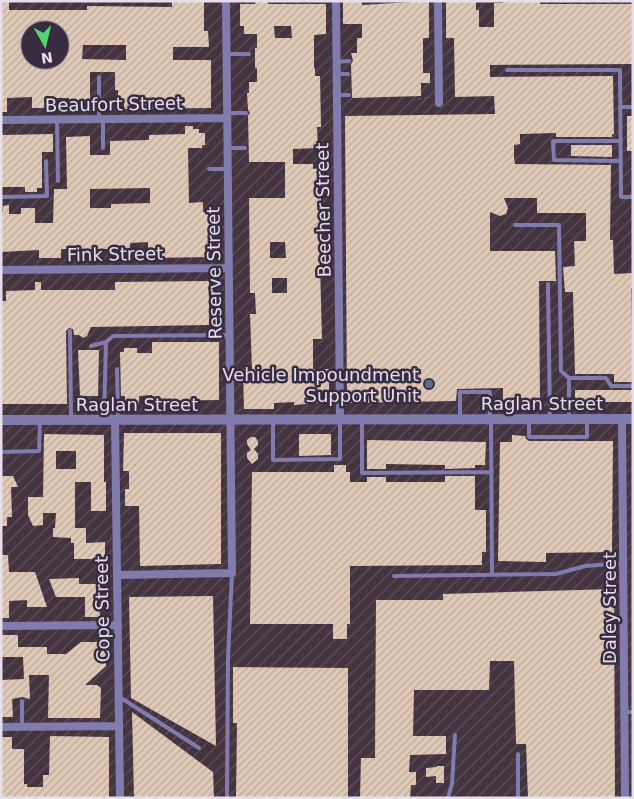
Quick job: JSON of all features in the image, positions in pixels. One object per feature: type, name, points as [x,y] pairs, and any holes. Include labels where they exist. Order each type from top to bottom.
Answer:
[{"type":"street","name":"Reserve Street","points":[[226,1],[232,573]]},
{"type":"street","name":"Beecher Street","points":[[336,1],[340,420]]},
{"type":"street","points":[[438,1],[439,103]]},
{"type":"street","name":"Beaufort Street","points":[[1,120],[226,116]]},
{"type":"street","name":"Fink Street","points":[[1,270],[229,268]]},
{"type":"street","name":"Raglan Street","points":[[1,420],[628,419]]},
{"type":"street","name":"Daley Street","points":[[625,798],[629,712],[623,562],[628,419]]},
{"type":"street","name":"Cope Street","points":[[117,420],[120,798]]},
{"type":"street","points":[[117,575],[232,573]]},
{"type":"street","points":[[1,626],[118,625]]},
{"type":"street","points":[[1,727],[119,726]]},
{"type":"lane","points":[[226,54],[249,54]]},
{"type":"lane","points":[[336,62],[349,61]]},
{"type":"lane","points":[[507,70],[620,70],[621,197],[633,197]]},
{"type":"lane","points":[[336,74],[348,74]]},
{"type":"lane","points":[[99,77],[103,148]]},
{"type":"lane","points":[[337,95],[349,95]]},
{"type":"lane","points":[[621,107],[633,107]]},
{"type":"lane","points":[[226,116],[246,113]]},
{"type":"lane","points":[[57,119],[58,181]]},
{"type":"lane","points":[[621,141],[553,141],[554,160],[621,161]]},
{"type":"lane","points":[[227,148],[245,148]]},
{"type":"lane","points":[[1,197],[47,196],[46,161]]},
{"type":"lane","points":[[210,169],[227,169]]},
{"type":"lane","points":[[515,225],[558,225],[561,371],[569,378],[606,378],[611,386],[633,386]]},
{"type":"lane","points":[[548,284],[550,419]]},
{"type":"lane","points":[[70,331],[71,420]]},
{"type":"lane","points":[[91,346],[106,342],[113,336],[230,335]]},
{"type":"lane","points":[[104,420],[106,342]]},
{"type":"lane","points":[[117,369],[117,420]]},
{"type":"lane","points":[[569,378],[569,419]]},
{"type":"lane","points":[[460,419],[460,392],[490,392],[492,575]]},
{"type":"lane","points":[[362,419],[362,473],[492,472]]},
{"type":"lane","points":[[529,419],[529,437],[588,437],[587,419]]},
{"type":"lane","points":[[1,452],[39,451],[40,420]]},
{"type":"lane","points":[[273,420],[273,460],[340,459],[340,420]]},
{"type":"lane","points":[[394,576],[556,574],[585,566],[623,562]]},
{"type":"lane","points":[[227,798],[228,658],[232,573]]},
{"type":"lane","points":[[118,696],[199,748]]},
{"type":"lane","points":[[22,701],[22,727]]},
{"type":"lane","points":[[448,798],[452,784],[455,735]]},
{"type":"lane","points":[[518,754],[518,798]]},
{"type":"path","points":[[418,99],[431,96]]},
{"type":"shaded area","points":[[1,1],[633,1],[633,798],[1,798]]},
{"type":"building","points":[[1,1],[9,1],[9,10],[87,10],[87,6],[172,7],[172,1],[204,1],[204,31],[208,31],[209,47],[173,47],[173,60],[211,60],[211,108],[124,109],[124,100],[118,100],[118,90],[115,90],[115,72],[90,72],[90,102],[69,102],[69,98],[56,98],[56,108],[32,108],[32,97],[7,98],[7,112],[1,112]],"holes":[[[83,45],[126,45],[126,60],[82,59]]]},
{"type":"building","points":[[256,1],[268,1],[268,4],[326,4],[326,34],[314,35],[315,76],[320,76],[321,127],[317,127],[318,148],[293,149],[293,164],[313,164],[313,169],[319,168],[321,179],[321,226],[319,226],[322,339],[313,339],[313,369],[329,369],[329,402],[294,405],[294,402],[274,403],[274,409],[244,409],[243,369],[252,369],[250,314],[256,314],[255,293],[250,293],[249,198],[285,198],[285,162],[249,162],[248,116],[250,113],[248,110],[247,93],[249,93],[249,82],[257,82],[255,48],[257,48],[257,34],[244,34],[244,26],[240,26],[240,4],[255,4]],"holes":[[[274,26],[291,26],[292,38],[275,38]],[[270,242],[285,242],[286,258],[270,258]],[[272,278],[287,278],[287,293],[272,293]]]},
{"type":"building","points":[[343,1],[362,1],[362,5],[429,1],[429,38],[423,38],[423,73],[430,73],[430,83],[421,83],[421,96],[352,98],[351,64],[353,61],[351,53],[357,53],[357,38],[362,38],[362,24],[343,24]]},
{"type":"building","points":[[446,1],[476,1],[476,10],[479,10],[479,27],[494,27],[494,3],[503,3],[503,1],[540,1],[540,4],[633,4],[633,64],[490,65],[490,77],[613,76],[614,134],[612,134],[612,137],[556,137],[556,133],[520,134],[520,144],[514,145],[514,157],[515,164],[611,165],[610,240],[613,240],[614,274],[633,273],[633,288],[631,288],[633,382],[614,382],[614,374],[575,374],[573,292],[565,292],[563,267],[575,266],[574,241],[586,241],[586,213],[537,213],[537,198],[504,198],[508,208],[506,214],[500,216],[490,212],[490,251],[555,251],[556,281],[539,281],[540,404],[503,404],[503,388],[457,389],[456,401],[347,403],[345,116],[495,114],[494,96],[455,97],[454,38],[446,38]]},
{"type":"building","points":[[627,116],[633,116],[633,151],[627,151]]},
{"type":"building","points":[[185,126],[193,126],[193,129],[199,129],[199,133],[205,133],[205,145],[202,145],[202,148],[188,148],[189,203],[203,202],[203,212],[212,212],[213,257],[148,258],[148,242],[130,243],[130,249],[61,249],[61,258],[39,258],[39,250],[1,252],[1,212],[3,212],[3,206],[9,205],[9,214],[21,214],[21,208],[35,208],[35,223],[53,223],[54,189],[67,189],[66,137],[90,136],[90,155],[110,155],[110,141],[149,140],[149,135],[185,134]],"holes":[[[150,188],[150,203],[111,204],[111,208],[90,208],[90,189]]]},
{"type":"building","points":[[53,134],[53,152],[42,152],[42,188],[37,188],[37,192],[25,192],[25,187],[1,187],[1,135]]},
{"type":"building","points":[[571,145],[612,145],[612,157],[571,156]]},
{"type":"building","points":[[209,281],[209,325],[91,327],[87,336],[83,338],[79,335],[74,335],[73,329],[69,328],[66,331],[67,404],[1,404],[1,301],[6,301],[6,291],[35,290],[35,282],[41,282],[41,290],[115,290],[115,282]]},
{"type":"building","points":[[152,342],[219,342],[219,400],[152,401],[152,395],[139,396],[139,405],[125,405],[125,396],[121,396],[120,352],[124,352],[124,348],[137,348],[137,353],[152,353]]},
{"type":"building","points":[[78,350],[99,350],[98,396],[80,396]]},
{"type":"building","points":[[575,390],[633,390],[633,402],[575,402]]},
{"type":"building","points":[[124,433],[221,433],[221,564],[140,566],[139,506],[125,506],[125,489],[129,489],[129,471],[123,471]]},
{"type":"building","points":[[44,434],[104,435],[106,511],[91,511],[91,482],[75,482],[75,528],[86,528],[86,543],[105,542],[105,559],[74,559],[74,543],[71,543],[71,538],[53,537],[56,513],[43,513],[43,525],[33,526],[28,515],[28,497],[43,497]],"holes":[[[56,451],[76,451],[76,469],[56,469]]]},
{"type":"building","points":[[299,434],[331,434],[331,455],[299,456]]},
{"type":"building","points":[[512,435],[525,436],[529,441],[613,441],[612,552],[546,553],[546,562],[498,561],[500,442],[512,442]]},
{"type":"building","points":[[255,437],[258,441],[258,445],[254,449],[258,454],[258,459],[252,464],[247,458],[247,453],[251,450],[247,440]]},
{"type":"building","points":[[367,440],[486,442],[485,465],[475,465],[475,468],[445,469],[445,465],[386,464],[386,469],[367,469]]},
{"type":"building","points":[[334,465],[346,465],[346,472],[350,472],[350,482],[367,482],[367,477],[386,477],[386,482],[445,482],[445,476],[475,476],[475,510],[486,510],[486,552],[482,552],[482,565],[350,566],[350,624],[347,624],[347,639],[333,639],[333,624],[250,624],[252,472],[334,472]]},
{"type":"building","points":[[1,476],[13,476],[18,487],[11,487],[12,517],[7,517],[7,526],[1,526]]},
{"type":"building","points":[[1,555],[8,555],[9,572],[35,572],[47,607],[27,607],[27,600],[9,601],[9,618],[1,618]]},
{"type":"building","points":[[79,578],[79,584],[99,584],[100,617],[85,617],[85,597],[56,597],[49,579]]},
{"type":"building","points":[[614,589],[615,798],[528,798],[526,744],[516,744],[514,661],[490,661],[489,690],[414,690],[413,736],[446,736],[446,754],[410,755],[409,772],[416,772],[416,785],[411,785],[410,798],[360,798],[361,758],[375,758],[376,600],[443,600],[443,594]]},
{"type":"building","points":[[213,596],[216,746],[131,698],[129,597]]},
{"type":"building","points":[[1,635],[18,635],[18,647],[47,647],[47,654],[66,654],[81,642],[106,642],[106,666],[85,685],[97,685],[101,688],[100,718],[48,718],[49,675],[29,675],[30,699],[22,697],[12,699],[13,717],[1,717],[1,680],[24,679],[23,657],[1,657]]},
{"type":"building","points":[[233,667],[348,668],[348,798],[236,798],[237,723],[233,723]]},
{"type":"building","points":[[132,712],[213,772],[214,798],[134,798]]},
{"type":"building","points":[[50,736],[109,737],[109,798],[1,798],[1,737],[12,737],[12,749],[24,749],[24,784],[27,784],[27,787],[43,787],[43,775],[49,775]]},
{"type":"building","points":[[444,766],[444,783],[436,783],[436,776],[426,777],[426,768]]},
{"type":"place","name":"Vehicle Impoundment Support Unit","points":[[429,384]]}]
